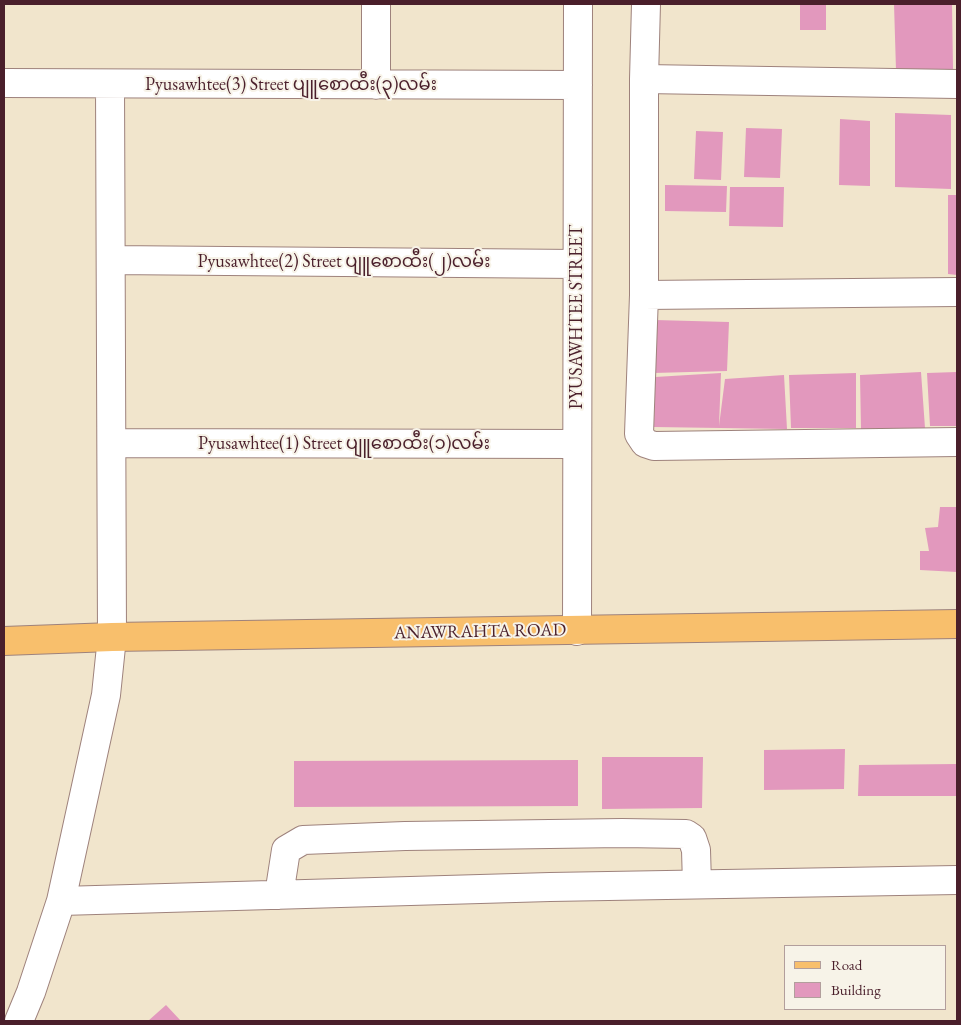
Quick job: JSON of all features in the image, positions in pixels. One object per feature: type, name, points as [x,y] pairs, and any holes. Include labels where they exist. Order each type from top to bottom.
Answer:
[{"type":"main road","name":"ANAWRAHTA ROAD","points":[[4,641],[957,624]]},
{"type":"street","points":[[376,4],[376,85]]},
{"type":"street","name":"PYUSAWHTEE STREET","points":[[577,630],[578,4]]},
{"type":"street","points":[[646,4],[644,295],[639,434],[645,443],[654,446],[957,442]]},
{"type":"street","points":[[644,79],[957,84]]},
{"type":"street","name":"Pyusawhtee(3) Street ပျူစောထီး(၃)လမ်း","points":[[4,83],[578,85]]},
{"type":"street","points":[[18,1021],[32,992],[61,900],[106,695],[112,638],[110,84]]},
{"type":"street","name":"Pyusawhtee(2) Street ပျူစောထီး(၂)လမ်း","points":[[111,260],[578,264]]},
{"type":"street","points":[[644,295],[957,292]]},
{"type":"street","name":"Pyusawhtee(1) Street ပျူစောထီး(၁)လမ်း","points":[[112,443],[577,444]]},
{"type":"street","points":[[279,894],[286,850],[303,840],[405,836],[686,834],[692,838],[696,850],[697,884]]},
{"type":"street","points":[[61,900],[560,886],[957,880]]},
{"type":"building","points":[[800,4],[826,4],[826,30],[800,30]]},
{"type":"building","points":[[894,4],[952,4],[953,69],[896,70]]},
{"type":"building","points":[[895,113],[951,115],[951,189],[895,187]]},
{"type":"building","points":[[840,119],[870,121],[870,186],[839,185]]},
{"type":"building","points":[[746,128],[782,129],[780,178],[744,177]]},
{"type":"building","points":[[696,131],[723,132],[721,180],[694,179]]},
{"type":"building","points":[[665,185],[727,186],[726,212],[665,211]]},
{"type":"building","points":[[730,187],[784,187],[783,227],[729,226]]},
{"type":"building","points":[[948,195],[957,195],[957,275],[948,274]]},
{"type":"building","points":[[655,320],[729,322],[727,371],[653,373]]},
{"type":"building","points":[[921,372],[925,428],[861,429],[860,375]]},
{"type":"building","points":[[957,372],[957,426],[930,426],[927,373]]},
{"type":"building","points":[[721,373],[719,426],[725,379],[784,375],[787,429],[654,427],[655,377]]},
{"type":"building","points":[[856,373],[856,428],[791,428],[789,375]]},
{"type":"building","points":[[940,507],[957,507],[957,572],[920,570],[920,551],[929,551],[925,528],[938,527]]},
{"type":"building","points":[[845,749],[844,789],[764,790],[764,750]]},
{"type":"building","points":[[602,757],[703,757],[702,808],[602,809]]},
{"type":"building","points":[[578,760],[578,806],[294,807],[294,761]]},
{"type":"building","points":[[957,764],[957,796],[858,796],[859,765]]},
{"type":"building","points":[[166,1005],[181,1021],[148,1021]]}]
